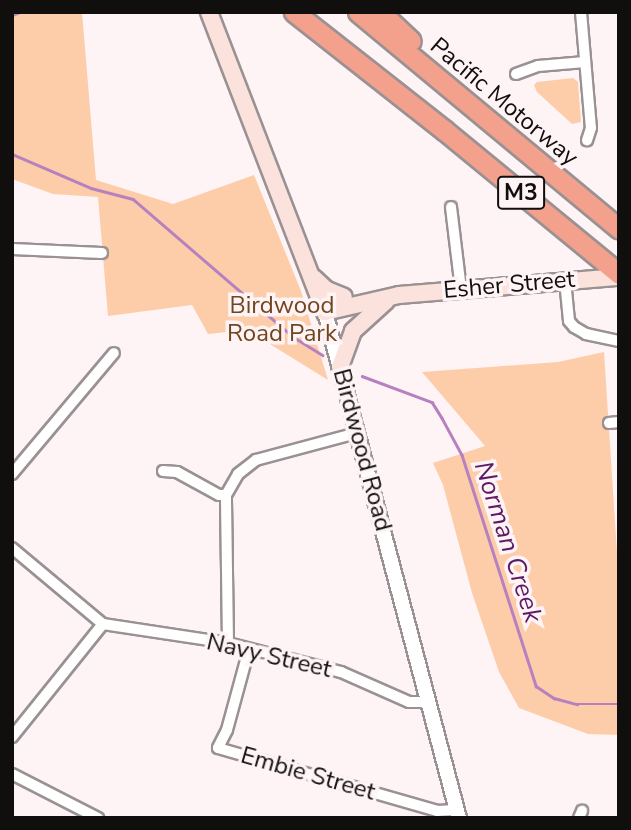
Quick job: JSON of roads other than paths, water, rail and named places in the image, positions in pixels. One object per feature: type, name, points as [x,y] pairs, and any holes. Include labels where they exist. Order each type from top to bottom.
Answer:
[{"type":"highway","name":"M3","points":[[294,12],[444,130],[619,275]]},
{"type":"highway","name":"Pacific Motorway","points":[[358,12],[619,229]]},
{"type":"highway","points":[[380,12],[471,92],[480,114]]},
{"type":"main road","name":"Birdwood Road","points":[[209,12],[323,308]]},
{"type":"main road","points":[[311,275],[327,290],[344,297]]},
{"type":"main road","name":"Esher Street","points":[[323,308],[461,289],[619,275]]},
{"type":"main road","name":"Esher Street","points":[[323,308],[344,297],[386,292],[393,297]]},
{"type":"main road","points":[[340,354],[357,326],[393,297]]},
{"type":"street","points":[[581,12],[591,128],[587,140]]},
{"type":"street","points":[[516,74],[538,66],[585,62]]},
{"type":"street","points":[[451,207],[461,289]]},
{"type":"street","points":[[12,249],[102,253]]},
{"type":"street","points":[[568,280],[569,320],[574,327],[586,334],[619,341]]},
{"type":"street","name":"Birdwood Road","points":[[323,308],[340,354],[357,433],[458,814]]},
{"type":"street","points":[[12,474],[114,353]]},
{"type":"street","points":[[228,643],[226,495],[238,474],[250,463],[357,433]]},
{"type":"street","points":[[163,471],[177,472],[219,495],[226,495]]},
{"type":"street","points":[[12,548],[103,624],[12,737]]},
{"type":"street","name":"Navy Street","points":[[103,624],[228,643],[341,672],[409,702],[429,702]]},
{"type":"street","name":"Embie Street","points":[[249,649],[227,730],[218,748],[437,811],[458,814]]},
{"type":"street","points":[[12,774],[98,818]]},
{"type":"waterway","points":[[12,15],[20,12]]},
{"type":"waterway","name":"Norman Creek","points":[[12,154],[91,188],[133,199],[292,336],[322,355]]},
{"type":"waterway","name":"Norman Creek","points":[[362,376],[432,402],[442,418],[462,455],[536,686],[554,698],[577,704],[619,704]]},
{"type":"park label","name":"Birdwood Road Park","points":[[282,320]]}]
